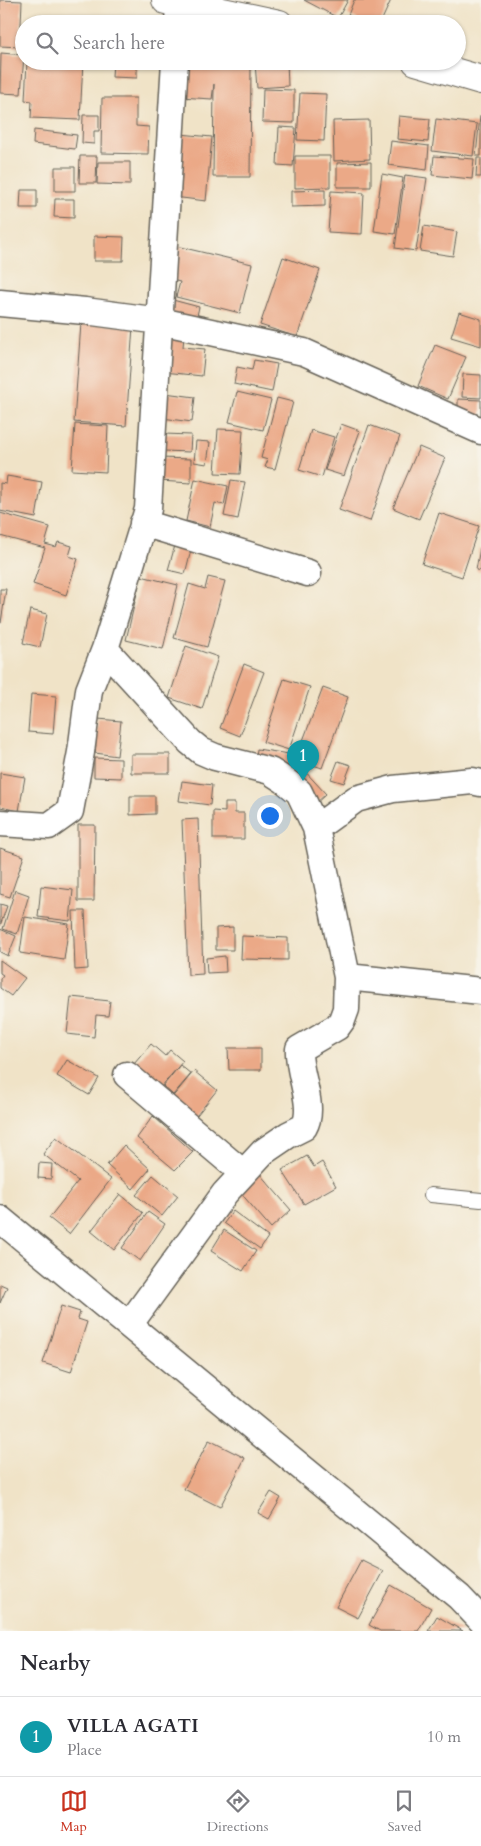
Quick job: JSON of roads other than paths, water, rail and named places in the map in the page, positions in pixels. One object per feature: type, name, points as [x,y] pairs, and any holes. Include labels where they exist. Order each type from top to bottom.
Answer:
[{"type":"street","points":[[174,9],[216,15]]},
{"type":"street","points":[[0,823],[49,826],[70,811],[81,752],[89,690],[105,649],[148,509],[174,70]]},
{"type":"street","points":[[447,70],[481,80]]},
{"type":"street","points":[[0,302],[160,321],[304,352],[481,432]]},
{"type":"street","points":[[143,523],[308,572]]},
{"type":"street","points":[[105,649],[190,742],[201,751],[215,758],[270,771],[299,792],[316,828],[347,978],[346,1008],[342,1020],[337,1027],[299,1048],[307,1104],[304,1127],[263,1152],[225,1193],[129,1325]]},
{"type":"street","points":[[316,828],[356,799],[393,789],[472,781],[481,783]]},
{"type":"street","points":[[347,978],[481,992]]},
{"type":"street","points":[[127,1076],[243,1174]]},
{"type":"street","points":[[0,1219],[459,1597],[481,1620]]},
{"type":"lane","points":[[431,1195],[481,1200]]},
{"type":"place","name":"VILLA AGATI","points":[[303,781]]}]
